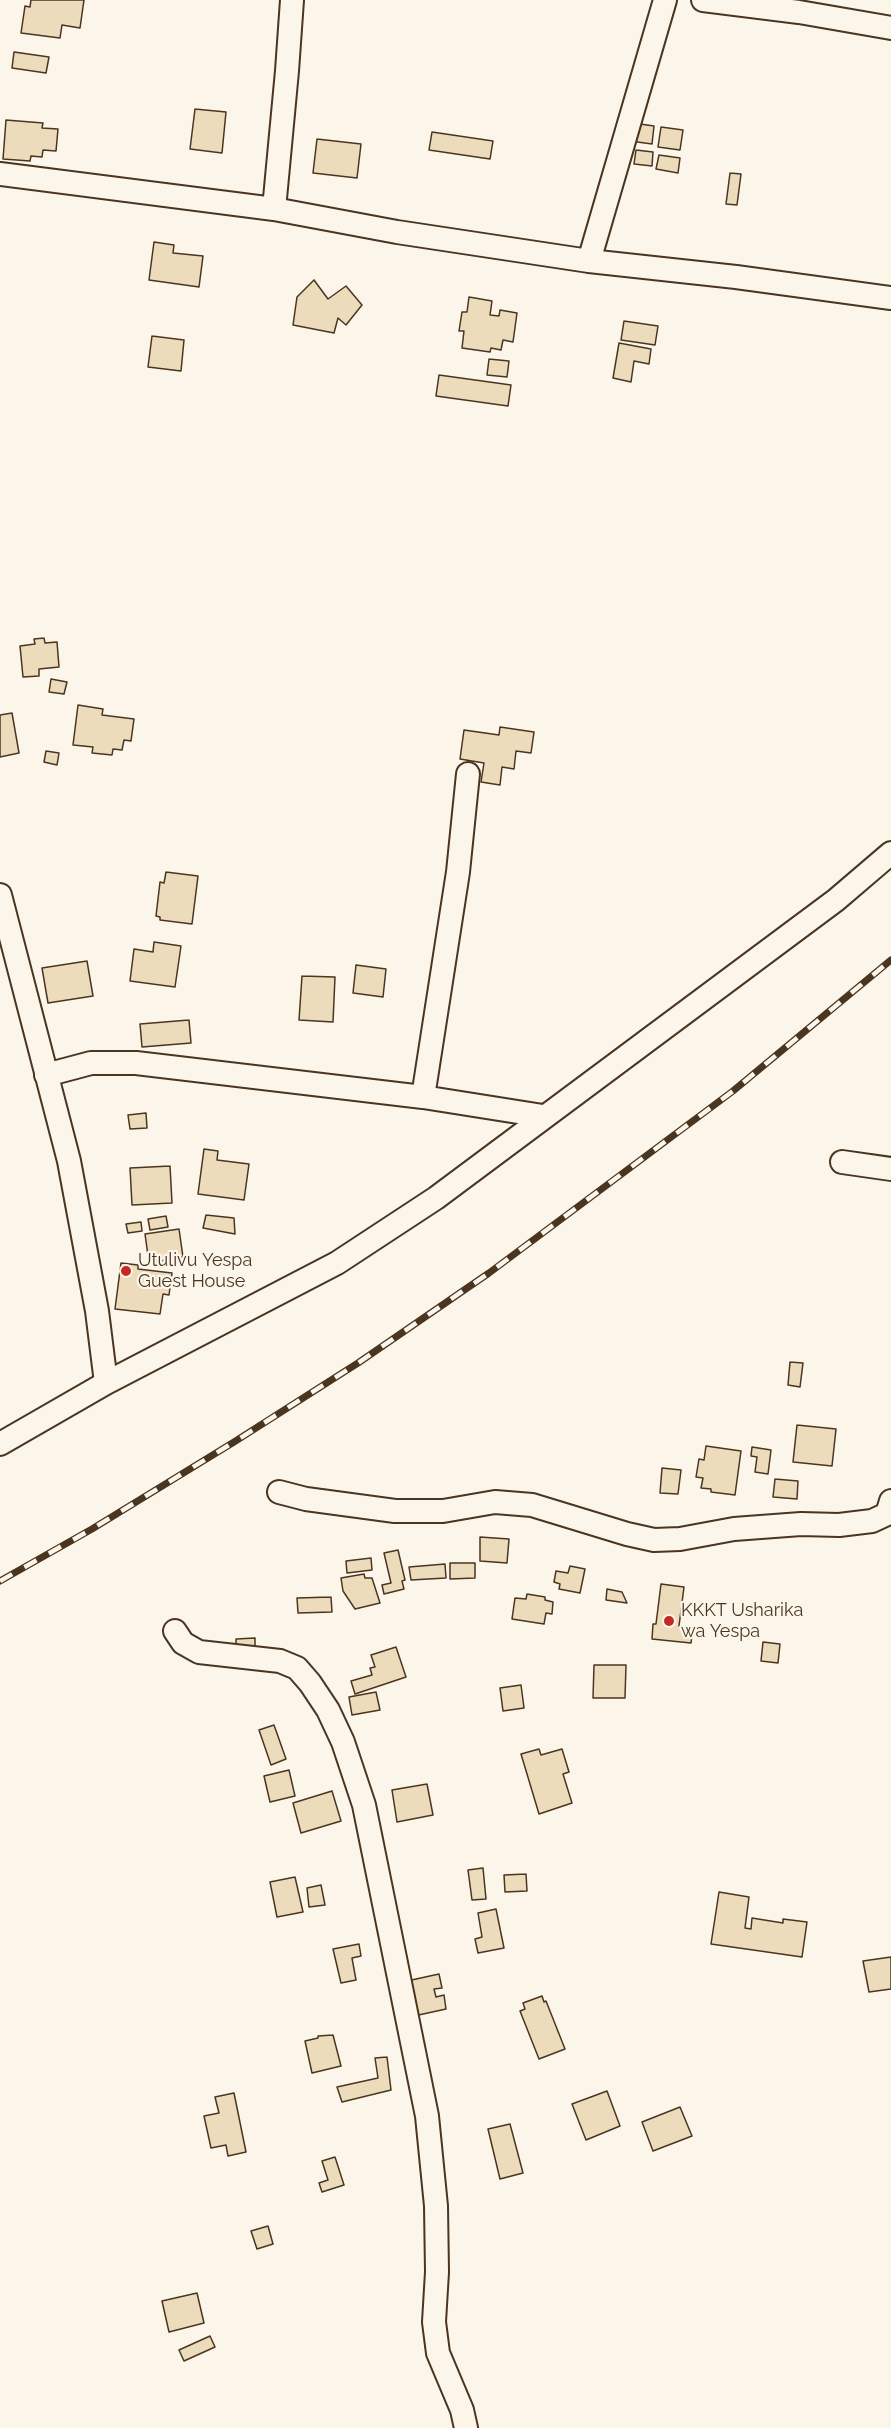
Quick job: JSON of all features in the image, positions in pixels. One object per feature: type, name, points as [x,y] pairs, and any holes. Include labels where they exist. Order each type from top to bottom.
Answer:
[{"type":"street","points":[[274,209],[292,0]]},
{"type":"street","points":[[589,261],[629,117],[665,0]]},
{"type":"street","points":[[703,0],[799,12],[891,28]]},
{"type":"street","points":[[0,174],[274,209],[397,232],[589,261],[736,277],[891,298]]},
{"type":"street","points":[[423,1097],[458,872],[468,774]]},
{"type":"street","points":[[0,1444],[106,1383],[337,1263],[436,1198],[826,907],[891,853]]},
{"type":"street","points":[[0,895],[69,1161],[97,1311],[106,1383]]},
{"type":"street","points":[[46,1075],[91,1063],[136,1063],[423,1097],[543,1116]]},
{"type":"street","points":[[842,1162],[891,1169]]},
{"type":"street","points":[[279,1492],[306,1499],[395,1511],[443,1511],[495,1502],[532,1505],[654,1540],[681,1539],[734,1529],[801,1524],[839,1525],[872,1521],[887,1515],[891,1501]]},
{"type":"street","points":[[175,1631],[183,1643],[199,1652],[280,1661],[297,1668],[328,1710],[343,1742],[364,1805],[427,2116],[436,2206],[435,2332],[438,2353],[462,2410],[466,2428]]},
{"type":"building","points":[[31,0],[84,0],[80,28],[62,25],[60,38],[21,33],[25,6],[30,7]]},
{"type":"building","points":[[14,52],[49,57],[46,73],[12,68]]},
{"type":"building","points":[[195,109],[226,112],[222,153],[190,149]]},
{"type":"building","points":[[6,120],[43,123],[42,128],[58,129],[56,151],[43,150],[42,157],[31,156],[30,161],[3,159]]},
{"type":"building","points":[[633,123],[654,126],[652,144],[630,141]]},
{"type":"building","points":[[661,127],[683,130],[680,150],[658,147]]},
{"type":"building","points":[[432,132],[493,141],[490,159],[429,150]]},
{"type":"building","points":[[317,139],[361,144],[357,178],[313,173]]},
{"type":"building","points":[[636,150],[653,152],[652,166],[634,164]]},
{"type":"building","points":[[659,155],[680,158],[678,173],[656,169]]},
{"type":"building","points":[[730,173],[741,174],[737,205],[726,204]]},
{"type":"building","points":[[154,242],[174,245],[173,253],[203,256],[199,287],[149,280]]},
{"type":"building","points":[[314,280],[328,299],[346,286],[362,305],[346,325],[338,318],[334,333],[293,325],[297,297]]},
{"type":"building","points":[[469,297],[492,301],[490,315],[499,316],[500,310],[517,313],[513,342],[503,340],[501,350],[491,348],[490,352],[462,348],[464,331],[459,331],[462,312],[467,312]]},
{"type":"building","points":[[624,321],[658,326],[655,345],[621,340]]},
{"type":"building","points":[[152,336],[184,340],[181,371],[148,367]]},
{"type":"building","points":[[619,343],[651,349],[649,364],[634,361],[631,382],[613,378]]},
{"type":"building","points":[[489,359],[509,361],[507,377],[487,375]]},
{"type":"building","points":[[439,375],[511,385],[508,406],[436,396]]},
{"type":"building","points":[[44,638],[45,643],[57,642],[59,667],[39,669],[39,676],[23,677],[20,646],[35,644],[34,639]]},
{"type":"building","points":[[51,679],[67,682],[64,694],[49,692]]},
{"type":"building","points":[[78,705],[103,709],[102,715],[134,719],[131,741],[124,740],[122,750],[113,749],[112,755],[92,753],[93,747],[73,745]]},
{"type":"building","points":[[12,713],[19,753],[0,757],[0,715]]},
{"type":"building","points":[[500,727],[534,732],[531,753],[516,751],[514,769],[502,767],[500,785],[481,782],[484,763],[460,759],[464,730],[499,735]]},
{"type":"building","points":[[46,751],[59,753],[57,765],[44,762]]},
{"type":"building","points":[[166,872],[198,876],[192,924],[160,920],[160,917],[156,916],[160,882],[164,883]]},
{"type":"building","points":[[154,942],[181,946],[175,987],[130,981],[134,949],[153,952]]},
{"type":"building","points":[[87,961],[93,996],[48,1003],[42,968]]},
{"type":"building","points":[[356,965],[386,969],[383,997],[353,993]]},
{"type":"building","points":[[302,976],[335,977],[333,1022],[299,1020]]},
{"type":"building","points":[[189,1020],[191,1043],[142,1047],[140,1024]]},
{"type":"building","points":[[146,1113],[147,1128],[130,1129],[128,1115]]},
{"type":"building","points":[[204,1149],[218,1151],[217,1160],[249,1164],[244,1200],[198,1194]]},
{"type":"building","points":[[170,1166],[172,1203],[132,1205],[130,1168]]},
{"type":"building","points":[[206,1215],[234,1218],[235,1234],[203,1228]]},
{"type":"building","points":[[166,1216],[168,1227],[150,1230],[148,1219]]},
{"type":"building","points":[[141,1222],[142,1231],[128,1233],[126,1224]]},
{"type":"building","points":[[179,1229],[183,1257],[149,1263],[145,1234]]},
{"type":"building","points":[[121,1263],[138,1265],[138,1269],[172,1273],[169,1295],[163,1294],[160,1314],[115,1309]]},
{"type":"building","points":[[790,1362],[803,1363],[800,1387],[788,1385]]},
{"type":"building","points":[[797,1425],[836,1429],[832,1466],[793,1462]]},
{"type":"building","points":[[706,1446],[741,1451],[735,1495],[711,1492],[711,1489],[701,1488],[703,1478],[696,1477],[699,1459],[704,1460]]},
{"type":"building","points":[[752,1447],[771,1450],[768,1474],[755,1472],[757,1457],[751,1456]]},
{"type":"building","points":[[662,1468],[681,1470],[678,1494],[660,1493]]},
{"type":"building","points":[[775,1479],[798,1481],[797,1499],[773,1497]]},
{"type":"building","points":[[480,1537],[509,1539],[507,1563],[480,1561]]},
{"type":"building","points":[[398,1550],[405,1580],[402,1581],[404,1589],[384,1594],[382,1585],[391,1583],[384,1553]]},
{"type":"building","points":[[371,1558],[372,1570],[347,1573],[346,1561]]},
{"type":"building","points":[[450,1563],[475,1563],[475,1578],[450,1579]]},
{"type":"building","points":[[445,1564],[446,1578],[411,1580],[409,1567]]},
{"type":"building","points":[[570,1566],[585,1569],[580,1593],[559,1589],[560,1584],[554,1582],[556,1571],[568,1573]]},
{"type":"building","points":[[364,1574],[365,1578],[372,1578],[380,1603],[355,1609],[343,1591],[341,1578]]},
{"type":"building","points":[[661,1584],[684,1587],[679,1626],[693,1628],[691,1643],[652,1639]]},
{"type":"building","points":[[607,1589],[622,1592],[627,1603],[606,1600]]},
{"type":"building","points":[[527,1594],[545,1597],[545,1600],[553,1602],[552,1614],[546,1613],[544,1624],[512,1619],[515,1598],[526,1599]]},
{"type":"building","points":[[331,1597],[332,1612],[298,1613],[297,1598]]},
{"type":"building","points":[[255,1638],[255,1651],[236,1652],[236,1639]]},
{"type":"building","points":[[763,1642],[780,1644],[778,1663],[761,1661]]},
{"type":"building","points":[[396,1647],[406,1677],[355,1694],[351,1681],[372,1675],[370,1668],[375,1667],[371,1655]]},
{"type":"building","points":[[594,1665],[626,1665],[625,1698],[593,1698]]},
{"type":"building","points":[[521,1685],[524,1708],[503,1711],[500,1688]]},
{"type":"building","points":[[376,1692],[380,1710],[352,1715],[349,1697]]},
{"type":"building","points":[[274,1725],[286,1759],[271,1765],[259,1730]]},
{"type":"building","points":[[539,1749],[541,1755],[562,1749],[569,1772],[563,1774],[572,1803],[539,1814],[521,1754]]},
{"type":"building","points":[[289,1770],[295,1796],[270,1802],[264,1776]]},
{"type":"building","points":[[427,1784],[433,1815],[397,1822],[392,1790]]},
{"type":"building","points":[[332,1791],[341,1821],[301,1833],[293,1803]]},
{"type":"building","points":[[483,1868],[486,1899],[472,1900],[468,1870]]},
{"type":"building","points":[[526,1874],[527,1891],[505,1892],[504,1875]]},
{"type":"building","points":[[295,1877],[303,1912],[277,1917],[270,1882]]},
{"type":"building","points":[[321,1885],[325,1905],[309,1907],[307,1888]]},
{"type":"building","points":[[719,1892],[749,1897],[745,1928],[751,1929],[752,1918],[783,1923],[783,1919],[807,1922],[802,1957],[711,1944]]},
{"type":"building","points":[[496,1909],[504,1948],[478,1953],[475,1939],[482,1937],[478,1913]]},
{"type":"building","points":[[359,1944],[361,1956],[352,1958],[356,1980],[341,1983],[333,1949]]},
{"type":"building","points":[[891,1957],[891,1989],[869,1992],[863,1961]]},
{"type":"building","points":[[439,1974],[442,1988],[434,1989],[436,1997],[444,1995],[446,2009],[414,2016],[407,1981]]},
{"type":"building","points":[[542,1996],[565,2049],[539,2059],[520,2011],[525,2009],[523,2003]]},
{"type":"building","points":[[333,2035],[341,2066],[312,2073],[305,2041],[318,2038],[318,2036]]},
{"type":"building","points":[[387,2057],[391,2090],[342,2102],[337,2087],[378,2078],[375,2058]]},
{"type":"building","points":[[607,2091],[620,2126],[586,2140],[572,2104]]},
{"type":"building","points":[[234,2093],[246,2152],[228,2156],[226,2145],[211,2148],[204,2116],[219,2113],[215,2097]]},
{"type":"building","points":[[680,2107],[692,2136],[653,2151],[642,2122]]},
{"type":"building","points":[[510,2124],[523,2173],[500,2179],[488,2129]]},
{"type":"building","points":[[335,2157],[344,2185],[322,2192],[319,2183],[328,2180],[322,2161]]},
{"type":"building","points":[[268,2226],[273,2244],[257,2249],[251,2231]]},
{"type":"building","points":[[197,2293],[204,2323],[169,2332],[162,2301]]},
{"type":"building","points":[[210,2336],[215,2347],[184,2361],[179,2350]]},
{"type":"railway","points":[[0,1581],[92,1529],[234,1442],[358,1363],[489,1273],[733,1091],[891,960]]},
{"type":"place","name":"Utulivu Yespa Guest House","points":[[126,1271]]},
{"type":"place","name":"KKKT Usharika wa Yespa","points":[[669,1621]]}]
